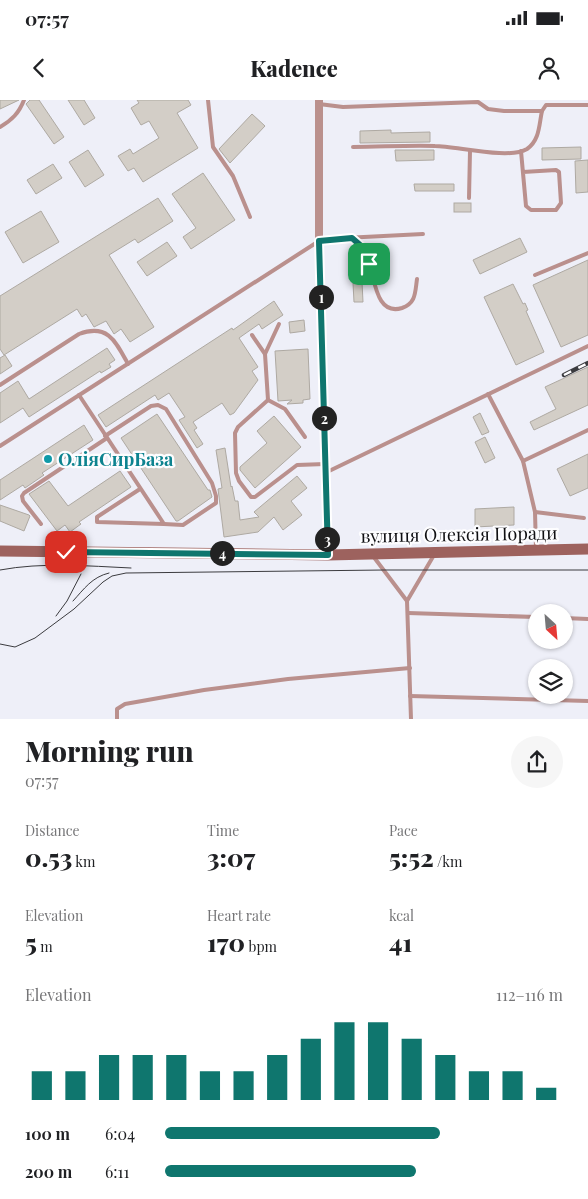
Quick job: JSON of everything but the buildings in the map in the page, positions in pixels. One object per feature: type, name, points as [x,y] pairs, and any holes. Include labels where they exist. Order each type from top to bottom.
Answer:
[{"type":"main road","name":"вулиця Олексія Поради","points":[[0,551],[328,555],[588,550]]},
{"type":"street","points":[[319,102],[319,241],[328,555]]},
{"type":"lane","points":[[0,127],[13,119],[21,109],[24,100]]},
{"type":"lane","points":[[208,100],[212,148],[233,176],[250,217]]},
{"type":"lane","points":[[319,102],[343,106],[478,102],[488,109],[542,111]]},
{"type":"lane","points":[[353,147],[437,146],[470,151],[515,153],[526,149],[537,139],[542,111],[546,105],[588,104]]},
{"type":"lane","points":[[469,198],[470,151]]},
{"type":"lane","points":[[521,151],[526,206],[531,210],[556,210],[560,207],[559,172],[556,170],[523,172]]},
{"type":"lane","points":[[0,446],[319,241],[423,234]]},
{"type":"lane","points":[[352,238],[360,245],[366,258],[377,296],[385,306],[398,309],[409,305],[415,297],[417,279]]},
{"type":"lane","points":[[535,275],[588,253]]},
{"type":"lane","points":[[268,400],[266,354],[279,324]]},
{"type":"lane","points":[[0,385],[88,330],[109,334],[116,342],[128,364]]},
{"type":"lane","points":[[252,335],[266,354]]},
{"type":"lane","points":[[325,472],[588,346]]},
{"type":"lane","points":[[488,394],[523,461],[535,512],[536,550]]},
{"type":"lane","points":[[78,395],[164,524]]},
{"type":"lane","points":[[268,400],[238,427],[235,433],[236,474],[251,496],[259,496],[297,465],[325,464]]},
{"type":"lane","points":[[268,400],[285,408],[305,437]]},
{"type":"lane","points":[[41,524],[23,501],[22,496],[24,493],[151,406],[158,405],[166,409],[212,483],[216,503],[183,526],[97,522],[96,520],[140,489]]},
{"type":"lane","points":[[523,461],[588,430]]},
{"type":"lane","points":[[535,512],[584,518]]},
{"type":"lane","points":[[371,553],[408,601]]},
{"type":"lane","points":[[411,719],[408,601],[436,553]]},
{"type":"lane","points":[[408,613],[528,617]]},
{"type":"lane","points":[[573,618],[588,619]]},
{"type":"lane","points":[[117,719],[117,709],[125,704],[204,690],[288,679],[410,668]]},
{"type":"lane","points":[[410,696],[588,701]]},
{"type":"tram line","points":[[0,570],[49,565],[131,568]]},
{"type":"tram line","points":[[0,644],[15,647],[35,638],[74,609],[103,582],[112,576],[126,573],[588,570]]},
{"type":"tram line","points":[[73,601],[93,580],[109,573]]},
{"type":"tram line","points":[[56,616],[67,601],[81,574]]},
{"type":"railway","points":[[564,375],[588,363]]},
{"type":"place","name":"ОліяСирБаза","points":[[48,459]]},
{"type":"route","points":[[66,552],[328,555],[319,241],[352,238],[360,245],[369,264]]}]
